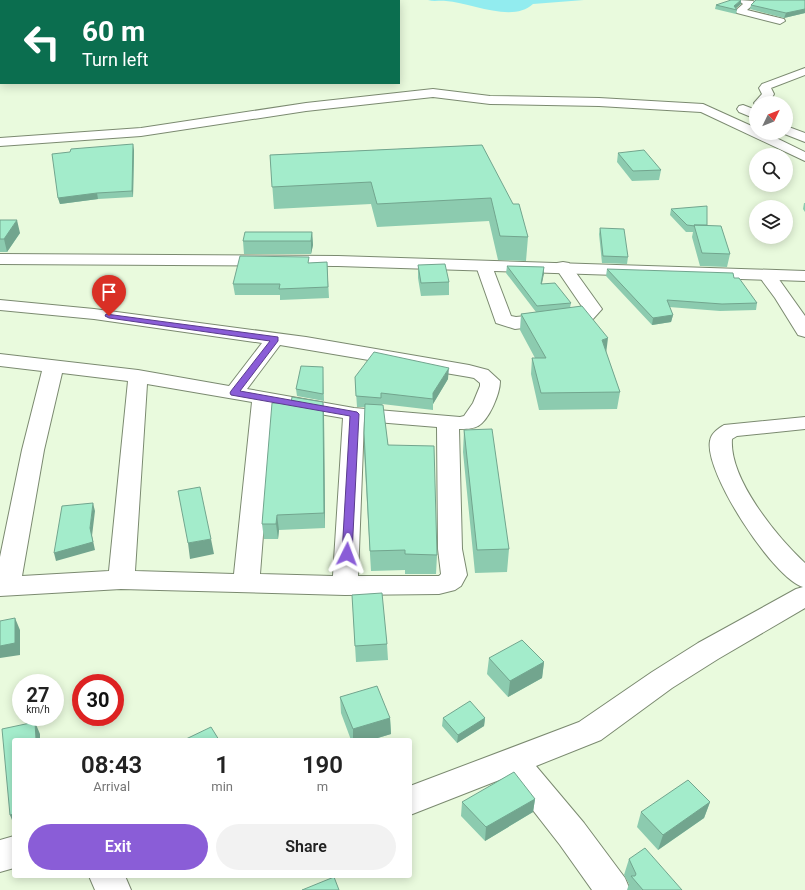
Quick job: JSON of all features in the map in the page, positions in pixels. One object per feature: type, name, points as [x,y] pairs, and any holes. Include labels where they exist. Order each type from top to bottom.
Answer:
[{"type":"street","points":[[743,0],[750,3],[740,11],[780,21]]},
{"type":"street","points":[[767,96],[768,94],[764,88],[766,86],[805,71]]},
{"type":"street","points":[[0,142],[140,132],[306,107],[433,93],[490,100],[599,102],[703,108],[805,157]]},
{"type":"street","points":[[749,108],[743,109],[749,112]]},
{"type":"street","points":[[793,133],[805,138]]},
{"type":"street","points":[[0,259],[338,261],[805,276]]},
{"type":"street","points":[[484,266],[503,319],[507,322],[515,323],[587,314],[593,309],[563,268]]},
{"type":"street","points":[[767,275],[783,296],[805,331]]},
{"type":"street","points":[[0,305],[94,314],[275,339],[460,369],[481,374],[490,381],[490,387],[478,414],[473,420],[466,422],[448,422],[354,414],[138,376],[0,360]]},
{"type":"street","points":[[234,393],[275,339]]},
{"type":"street","points":[[53,367],[33,450],[4,587],[121,580],[246,582],[345,586],[439,585],[449,582],[454,575],[450,549],[448,422]]},
{"type":"street","points":[[121,580],[138,376]]},
{"type":"street","points":[[246,582],[263,399]]},
{"type":"street","points":[[345,586],[354,414]]},
{"type":"street","points":[[805,423],[732,430],[722,437],[720,441],[723,460],[735,489],[775,548],[805,578]]},
{"type":"street","points":[[412,800],[590,731],[662,680],[708,651],[805,596]]},
{"type":"street","points":[[513,761],[572,834],[613,890]]},
{"type":"street","points":[[0,856],[12,853]]},
{"type":"street","points":[[107,878],[114,890]]},
{"type":"water","points":[[428,0],[584,0],[533,4],[525,9],[514,12],[503,12],[456,2]]},
{"type":"building","points":[[731,0],[741,0],[734,6],[737,10],[716,5]]},
{"type":"building","points":[[756,0],[805,0],[805,9],[786,13],[751,5]]},
{"type":"building","points":[[133,144],[132,191],[97,193],[58,198],[52,154],[70,152],[71,149]]},
{"type":"building","points":[[482,145],[513,204],[519,204],[528,237],[500,236],[491,198],[377,204],[371,182],[272,187],[270,155]]},
{"type":"building","points":[[644,150],[661,170],[633,171],[618,153]]},
{"type":"building","points":[[707,206],[707,225],[694,225],[695,226],[687,225],[671,209]]},
{"type":"building","points":[[0,220],[17,220],[4,239],[0,239]]},
{"type":"building","points":[[694,225],[721,226],[730,254],[702,253]]},
{"type":"building","points":[[600,228],[624,229],[628,257],[603,256]]},
{"type":"building","points":[[245,232],[312,232],[311,241],[243,241]]},
{"type":"building","points":[[240,256],[309,257],[308,263],[327,262],[328,287],[279,289],[280,284],[233,284]]},
{"type":"building","points":[[445,264],[449,282],[421,283],[418,265]]},
{"type":"building","points":[[507,266],[544,267],[541,284],[555,283],[571,303],[537,306]]},
{"type":"building","points":[[607,269],[733,273],[734,278],[739,278],[757,303],[722,304],[667,300],[673,315],[653,318]]},
{"type":"building","points":[[582,306],[608,338],[602,340],[620,392],[541,393],[532,358],[546,358],[521,314]]},
{"type":"building","points":[[374,352],[449,368],[433,393],[433,399],[381,393],[381,398],[356,396],[355,377]]},
{"type":"building","points":[[301,366],[323,367],[323,394],[296,389]]},
{"type":"building","points":[[292,397],[323,402],[324,513],[277,515],[276,524],[262,524],[272,403],[291,403]]},
{"type":"building","points":[[365,404],[383,405],[388,445],[434,446],[437,555],[405,554],[405,550],[370,551],[364,433]]},
{"type":"building","points":[[492,429],[509,549],[477,550],[464,430]]},
{"type":"building","points":[[200,487],[211,539],[188,543],[178,491]]},
{"type":"building","points":[[93,503],[90,528],[93,542],[54,553],[62,506]]},
{"type":"building","points":[[382,593],[387,644],[355,646],[352,595]]},
{"type":"building","points":[[15,618],[15,643],[0,646],[0,621]]},
{"type":"building","points":[[522,640],[544,662],[510,681],[489,658]]},
{"type":"building","points":[[377,686],[390,718],[353,729],[340,697]]},
{"type":"building","points":[[470,701],[485,718],[458,735],[443,718]]},
{"type":"building","points":[[16,726],[35,726],[36,738],[12,738],[12,814],[10,815],[2,729]]},
{"type":"building","points":[[211,727],[218,738],[188,738]]},
{"type":"building","points":[[514,772],[535,799],[486,827],[462,802]]},
{"type":"building","points":[[688,780],[710,802],[663,835],[641,812]]},
{"type":"building","points":[[645,848],[682,890],[643,890],[631,876],[635,876],[636,874],[629,859]]},
{"type":"building","points":[[334,878],[339,890],[302,890]]},
{"type":"route","points":[[109,316],[275,339],[234,393],[354,414],[347,554]]}]
